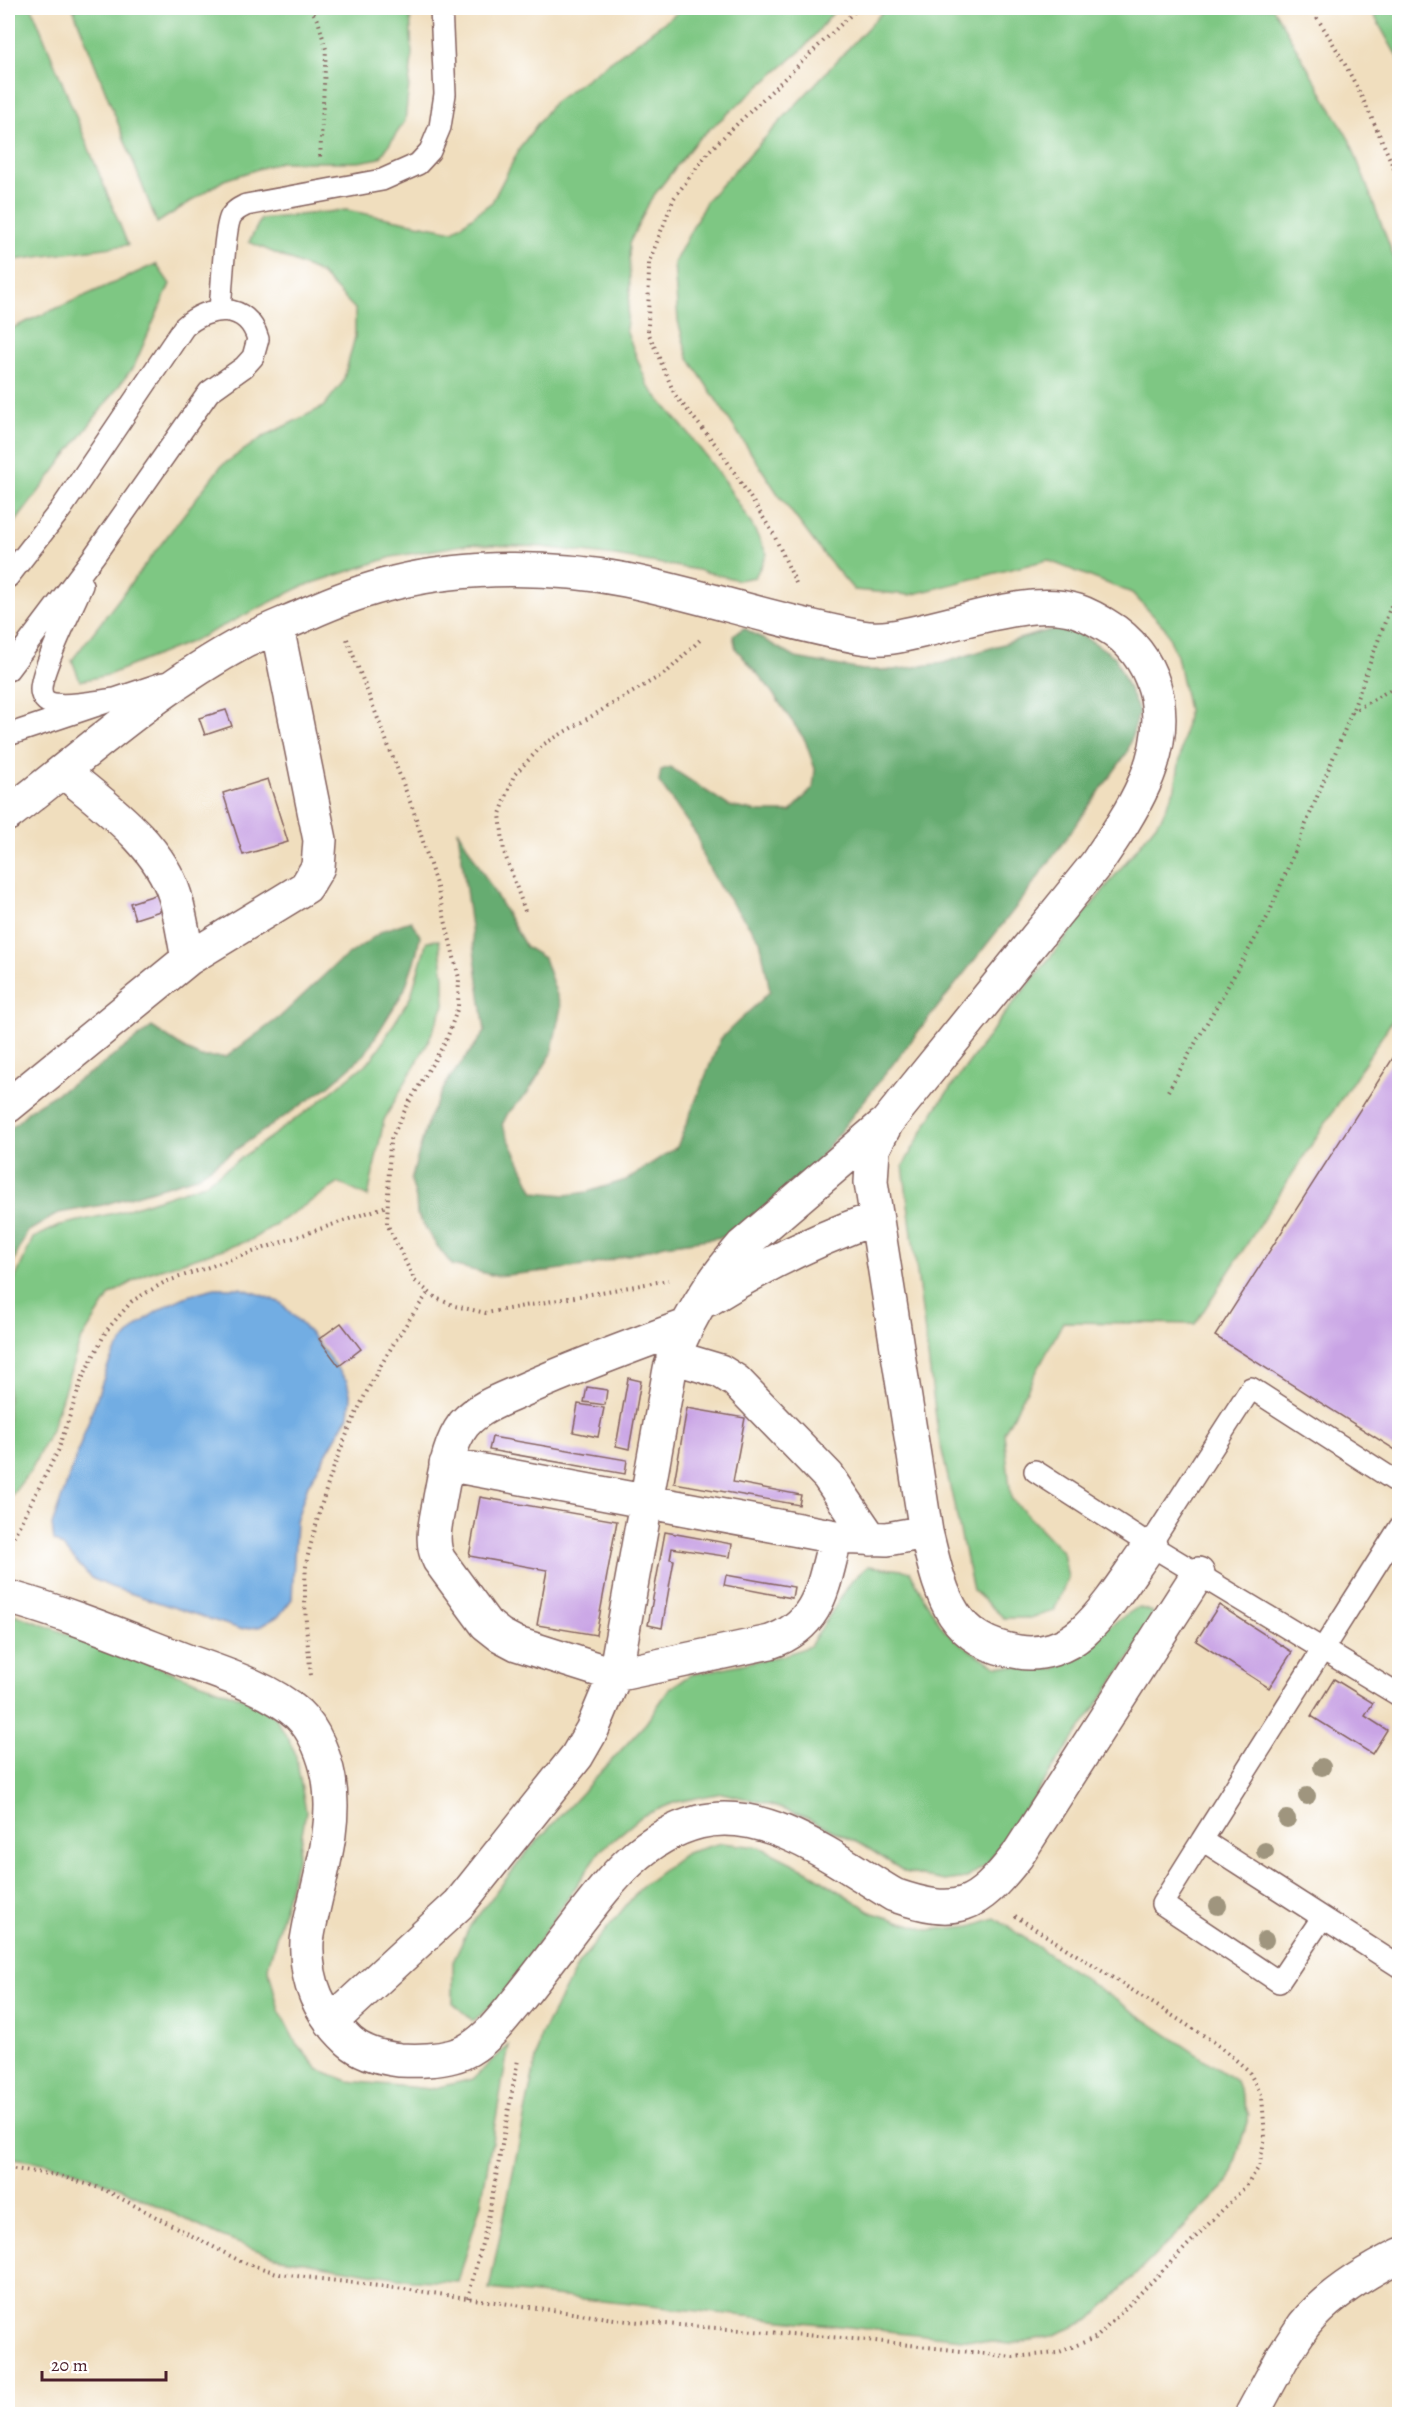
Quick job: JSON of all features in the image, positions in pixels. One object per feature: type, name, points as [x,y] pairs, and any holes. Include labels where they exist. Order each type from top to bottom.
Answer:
[{"type":"main road","points":[[8,814],[128,718],[194,672],[246,641],[338,600],[424,576],[512,570],[547,571],[623,579],[816,628],[869,639],[902,636],[1032,607],[1062,607],[1090,614],[1122,636],[1145,661],[1154,686],[1160,715],[1154,762],[1121,828],[1096,864],[886,1122],[741,1246],[690,1317],[673,1357],[615,1675],[592,1730],[577,1756],[459,1904],[331,2022]]},
{"type":"main road","points":[[8,1106],[188,959],[300,891],[312,880],[318,867],[320,840],[276,627]]},
{"type":"main road","points":[[63,771],[130,828],[149,849],[167,878],[174,896],[188,959]]},
{"type":"main road","points":[[886,1122],[873,1149],[871,1161],[871,1182],[876,1218],[927,1532],[938,1580],[965,1630],[979,1640],[1006,1650],[1024,1653],[1047,1652],[1065,1645],[1082,1632],[1101,1612],[1150,1545]]},
{"type":"main road","points":[[836,1537],[816,1603],[810,1616],[794,1631],[770,1642],[615,1675],[517,1644],[500,1635],[486,1624],[434,1551],[433,1537],[446,1464],[452,1444],[466,1422],[486,1407],[690,1317],[755,1270],[796,1249],[876,1218]]},
{"type":"main road","points":[[673,1357],[720,1371],[736,1380],[828,1476],[871,1539]]},
{"type":"main road","points":[[446,1464],[836,1537],[886,1539],[927,1532]]},
{"type":"main road","points":[[8,1597],[58,1611],[236,1680],[272,1697],[300,1716],[319,1745],[329,1781],[330,1836],[310,1919],[306,1958],[313,1993],[331,2022],[355,2046],[390,2059],[425,2061],[462,2053],[480,2042],[495,2027],[611,1880],[627,1863],[646,1845],[662,1836],[702,1821],[721,1818],[767,1824],[786,1832],[894,1894],[911,1901],[937,1906],[969,1902],[995,1884],[1017,1856],[1198,1574]]},
{"type":"main road","points":[[1252,2415],[1283,2356],[1306,2323],[1327,2302],[1366,2273],[1400,2255]]},
{"type":"main road","points":[[1269,2415],[1283,2356]]},
{"type":"lane","points":[[220,309],[228,226],[232,213],[246,205],[382,180],[403,173],[417,165],[430,151],[440,127],[445,94],[441,8]]},
{"type":"lane","points":[[8,577],[61,508],[179,332],[192,320],[207,312],[220,309],[233,312],[247,320],[258,339],[256,350],[248,362],[213,388],[94,556],[8,670]]},
{"type":"lane","points":[[94,556],[45,674],[41,690],[45,699],[51,704],[115,699]]},
{"type":"lane","points":[[8,735],[194,672]]},
{"type":"lane","points":[[1150,1545],[1251,1388],[1400,1484]]},
{"type":"lane","points":[[1035,1471],[1150,1545],[1400,1696]]},
{"type":"lane","points":[[1322,1918],[1279,1982],[1161,1904],[1400,1527]]},
{"type":"lane","points":[[1202,1840],[1400,1967]]},
{"type":"path","points":[[311,8],[320,24],[326,49],[318,192]]},
{"type":"path","points":[[816,628],[773,533],[720,450],[675,395],[648,332],[649,262],[674,198],[710,150],[858,8]]},
{"type":"path","points":[[1310,8],[1328,33],[1400,183]]},
{"type":"path","points":[[1168,1091],[1268,916],[1352,712],[1400,581]]},
{"type":"path","points":[[338,600],[347,638],[414,812],[438,891],[459,978],[458,1007],[446,1041],[408,1104],[390,1140],[387,1224],[416,1281],[436,1298],[455,1306],[486,1313],[722,1270]]},
{"type":"path","points":[[525,911],[504,852],[500,814],[514,775],[544,744],[667,672],[696,645],[727,604]]},
{"type":"path","points":[[1352,712],[1400,684]]},
{"type":"path","points":[[8,1547],[58,1451],[82,1379],[106,1331],[132,1301],[165,1282],[387,1206]]},
{"type":"path","points":[[312,1678],[305,1628],[306,1564],[322,1501],[369,1385],[403,1327],[429,1292]]},
{"type":"path","points":[[8,2168],[56,2175],[103,2189],[242,2262],[280,2274],[628,2321],[867,2340],[1013,2357],[1057,2353],[1097,2337],[1247,2185],[1258,2167],[1265,2137],[1262,2096],[1248,2070],[1214,2042],[981,1894]]},
{"type":"path","points":[[468,2298],[487,2224],[520,2052]]},
{"type":"green space","points":[[8,8],[32,8],[128,245],[8,261]]},
{"type":"green space","points":[[73,8],[410,8],[412,58],[405,121],[380,158],[359,162],[280,162],[224,180],[157,223]]},
{"type":"green space","points":[[684,8],[837,8],[804,48],[697,140],[651,199],[629,244],[630,291],[626,330],[648,386],[721,476],[752,525],[767,554],[755,577],[738,580],[698,570],[615,556],[542,547],[469,544],[392,557],[301,587],[195,640],[108,675],[80,681],[72,660],[221,466],[263,437],[323,407],[343,382],[355,337],[355,309],[320,273],[249,242],[261,219],[346,210],[453,231],[492,202],[521,146],[553,103]]},
{"type":"green space","points":[[886,8],[1273,8],[1350,141],[1399,271],[1399,1010],[1195,1324],[1063,1322],[1004,1433],[1011,1498],[1063,1552],[1068,1578],[1054,1611],[1030,1618],[1004,1618],[973,1590],[938,1433],[903,1166],[936,1108],[1000,1020],[1161,818],[1175,788],[1188,710],[1177,656],[1165,628],[1132,593],[1047,560],[910,595],[854,590],[778,494],[688,357],[678,321],[674,263],[707,200]]},
{"type":"green space","points":[[1370,8],[1399,8],[1399,60]]},
{"type":"green space","points":[[156,264],[170,284],[134,366],[8,532],[8,330]]},
{"type":"green space","points":[[744,628],[796,658],[863,670],[893,670],[943,663],[1032,635],[1051,630],[1070,629],[1115,657],[1139,712],[1127,753],[1024,897],[805,1176],[730,1236],[665,1245],[592,1265],[548,1271],[496,1276],[452,1265],[417,1214],[411,1180],[428,1120],[447,1082],[485,1032],[458,830],[526,947],[544,958],[561,1007],[551,1055],[527,1094],[508,1113],[502,1125],[534,1192],[566,1195],[587,1192],[626,1180],[677,1147],[720,1040],[770,991],[760,940],[719,886],[702,855],[698,837],[659,782],[661,770],[670,767],[729,806],[759,812],[790,812],[813,788],[815,769],[805,740],[767,685],[736,649],[733,635]]},
{"type":"green space","points":[[411,921],[420,936],[404,991],[365,1054],[329,1086],[196,1177],[103,1205],[59,1213],[27,1232],[8,1274],[8,1131],[31,1109],[98,1068],[152,1027],[201,1057],[226,1057],[280,1017],[337,963],[384,930]]},
{"type":"green space","points":[[439,940],[444,977],[444,1005],[427,1044],[384,1120],[368,1197],[339,1183],[251,1240],[145,1274],[110,1295],[80,1342],[52,1428],[31,1470],[8,1500],[8,1295],[33,1238],[61,1225],[119,1212],[204,1184],[314,1106],[373,1058],[411,996],[427,941]]},
{"type":"green space","points":[[868,1566],[910,1571],[945,1631],[968,1649],[996,1666],[1055,1669],[1084,1650],[1104,1630],[1138,1607],[1153,1612],[1149,1630],[987,1864],[967,1878],[944,1881],[905,1872],[866,1847],[803,1816],[761,1802],[722,1793],[676,1802],[642,1816],[600,1851],[498,2001],[473,2021],[453,2003],[453,1962],[470,1926],[527,1852],[646,1723],[670,1688],[690,1675],[785,1655],[810,1646],[852,1580]]},
{"type":"green space","points":[[8,1612],[248,1700],[276,1718],[295,1752],[306,1811],[298,1856],[268,1967],[279,2010],[296,2043],[318,2069],[348,2081],[430,2089],[473,2079],[509,2045],[481,2203],[458,2282],[412,2280],[275,2257],[219,2236],[121,2188],[61,2166],[8,2157]]},
{"type":"green space","points":[[721,1843],[760,1847],[808,1871],[873,1913],[928,1930],[971,1926],[995,1918],[1236,2081],[1249,2115],[1229,2182],[1090,2320],[1052,2336],[1010,2344],[489,2289],[541,2035],[579,1963],[642,1886],[686,1853]]},
{"type":"water","points":[[215,1288],[240,1288],[281,1303],[311,1334],[347,1381],[351,1398],[349,1415],[308,1485],[296,1521],[292,1599],[279,1616],[259,1627],[240,1629],[111,1587],[91,1578],[63,1547],[54,1541],[52,1525],[109,1363],[118,1348],[140,1324],[168,1305]]},
{"type":"building","points":[[226,710],[232,726],[205,735],[199,718]]},
{"type":"building","points":[[268,779],[288,842],[243,855],[223,793]]},
{"type":"building","points":[[158,894],[163,910],[135,919],[130,903]]},
{"type":"building","points":[[1400,1047],[1400,1453],[1215,1336]]},
{"type":"building","points":[[341,1323],[361,1349],[339,1366],[319,1339]]},
{"type":"building","points":[[628,1378],[641,1381],[629,1449],[616,1446]]},
{"type":"building","points":[[587,1387],[607,1390],[605,1405],[584,1402]]},
{"type":"building","points":[[578,1404],[604,1408],[598,1437],[573,1432]]},
{"type":"building","points":[[687,1408],[745,1418],[733,1482],[801,1495],[799,1505],[674,1483]]},
{"type":"building","points":[[492,1437],[627,1460],[625,1474],[489,1450]]},
{"type":"building","points":[[480,1497],[617,1521],[596,1635],[537,1625],[547,1570],[469,1556]]},
{"type":"building","points":[[665,1532],[732,1544],[730,1557],[672,1548],[670,1559],[674,1560],[662,1628],[648,1625]]},
{"type":"building","points":[[726,1575],[794,1587],[792,1598],[724,1585]]},
{"type":"building","points":[[1219,1605],[1292,1652],[1269,1688],[1196,1641]]},
{"type":"building","points":[[1334,1679],[1373,1703],[1365,1716],[1387,1730],[1372,1754],[1311,1716]]}]
